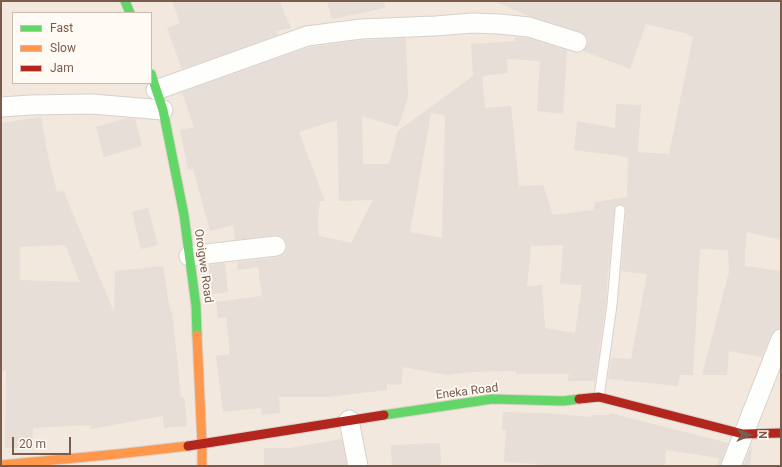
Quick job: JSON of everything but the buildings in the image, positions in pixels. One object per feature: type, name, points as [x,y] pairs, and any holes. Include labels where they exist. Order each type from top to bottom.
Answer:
[{"type":"main road","points":[[125,1],[130,12]]},
{"type":"main road","name":"Oroigwe Road","points":[[154,82],[163,110],[184,215],[196,306],[202,466]]},
{"type":"main road","name":"Eneka Road","points":[[1,465],[110,455],[202,444],[492,399],[563,401],[599,398],[743,434],[781,433]]},
{"type":"street","points":[[154,82],[307,36],[360,29],[473,23],[499,24],[529,27],[577,42]]},
{"type":"street","points":[[1,107],[92,104],[163,110]]},
{"type":"street","points":[[189,256],[276,246]]},
{"type":"street","points":[[731,466],[781,339]]},
{"type":"street","points":[[349,420],[358,466]]},
{"type":"street","points":[[743,434],[743,466]]},
{"type":"lane","points":[[599,398],[612,305],[620,210]]},
{"type":"shaded area","points":[[1,1],[781,1],[781,466],[1,466]]},
{"type":"traffic: fast","points":[[125,1],[130,12]]},
{"type":"traffic: fast","points":[[152,77],[163,110],[184,215],[196,306],[197,335]]},
{"type":"traffic: fast","points":[[384,415],[492,399],[563,401],[579,399]]},
{"type":"traffic: slow","points":[[197,335],[202,466]]},
{"type":"traffic: slow","points":[[1,465],[188,446]]},
{"type":"traffic: jam","points":[[579,399],[599,397],[743,434],[781,433]]},
{"type":"traffic: jam","points":[[188,446],[384,415]]}]
